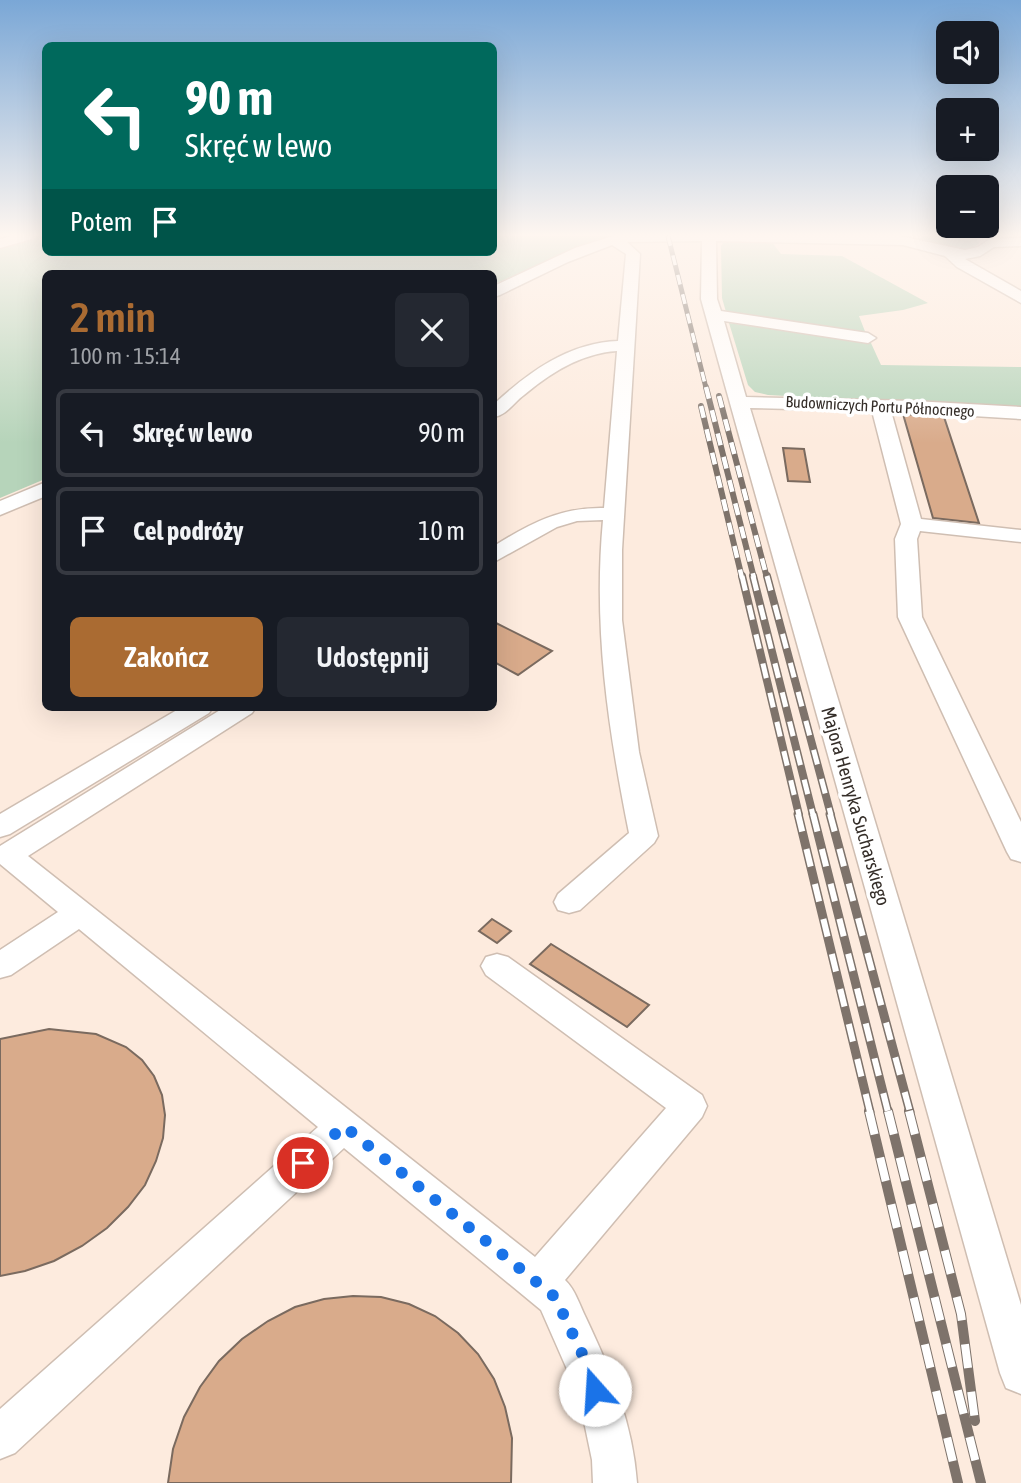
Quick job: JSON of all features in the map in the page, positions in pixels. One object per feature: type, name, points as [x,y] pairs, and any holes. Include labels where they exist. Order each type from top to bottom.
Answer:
[{"type":"street","points":[[569,901],[644,836],[626,752],[610,620],[614,514],[629,305]]},
{"type":"street","name":"Majora Henryka Sucharskiego","points":[[711,305],[1021,1373]]},
{"type":"street","points":[[714,315],[868,338]]},
{"type":"street","points":[[497,410],[506,406],[502,393],[568,358],[602,345],[625,346]]},
{"type":"street","points":[[549,351],[568,358]]},
{"type":"street","name":"Budowniczych Portu Północnego","points":[[739,402],[880,405],[1021,413]]},
{"type":"street","points":[[880,405],[912,524],[906,539],[910,617],[1021,852]]},
{"type":"street","points":[[0,509],[42,490]]},
{"type":"street","points":[[497,553],[559,517],[579,513],[614,514]]},
{"type":"street","points":[[912,524],[1021,536]]},
{"type":"street","points":[[0,827],[193,711]]},
{"type":"street","points":[[237,711],[8,855],[555,1297],[588,1366],[615,1461],[615,1483]]},
{"type":"street","points":[[0,966],[80,913]]},
{"type":"street","points":[[497,966],[690,1106],[538,1283]]},
{"type":"street","points":[[0,1438],[344,1126]]},
{"type":"green space","points":[[0,305],[42,305],[42,480],[0,498]]},
{"type":"green space","points":[[724,305],[920,305],[859,316],[866,334],[726,312]]},
{"type":"green space","points":[[729,323],[871,343],[881,365],[1021,367],[1021,409],[768,395],[755,392],[748,385]]},
{"type":"building","points":[[903,414],[944,417],[979,523],[933,518]]},
{"type":"building","points":[[783,448],[804,449],[810,482],[788,481]]},
{"type":"building","points":[[497,624],[552,651],[518,675],[497,664]]},
{"type":"building","points":[[492,919],[511,931],[497,943],[479,931]]},
{"type":"building","points":[[551,944],[649,1005],[627,1027],[530,964]]},
{"type":"building","points":[[49,1029],[96,1034],[126,1047],[142,1060],[154,1076],[162,1095],[165,1115],[163,1138],[145,1185],[107,1228],[54,1261],[0,1276],[0,1039]]},
{"type":"building","points":[[381,1297],[409,1304],[435,1316],[458,1333],[478,1354],[494,1379],[505,1407],[512,1438],[511,1483],[168,1483],[173,1449],[184,1417],[200,1387],[219,1361],[242,1339],[295,1307],[324,1299]]},
{"type":"railway","points":[[685,305],[706,388]]},
{"type":"railway","points":[[706,387],[754,578]]},
{"type":"railway","points":[[719,396],[767,578]]},
{"type":"railway","points":[[701,406],[742,578]]},
{"type":"railway","points":[[742,576],[799,815]]},
{"type":"railway","points":[[753,576],[813,815]]},
{"type":"railway","points":[[767,576],[831,815]]},
{"type":"railway","points":[[798,814],[870,1112]]},
{"type":"railway","points":[[813,814],[888,1112]]},
{"type":"railway","points":[[830,814],[910,1112]]},
{"type":"railway","points":[[869,1111],[958,1483]]},
{"type":"railway","points":[[888,1111],[981,1483]]},
{"type":"railway","points":[[909,1111],[961,1314],[975,1421]]},
{"type":"route","points":[[303,1163],[344,1126],[555,1297],[588,1366],[595,1390]]}]
